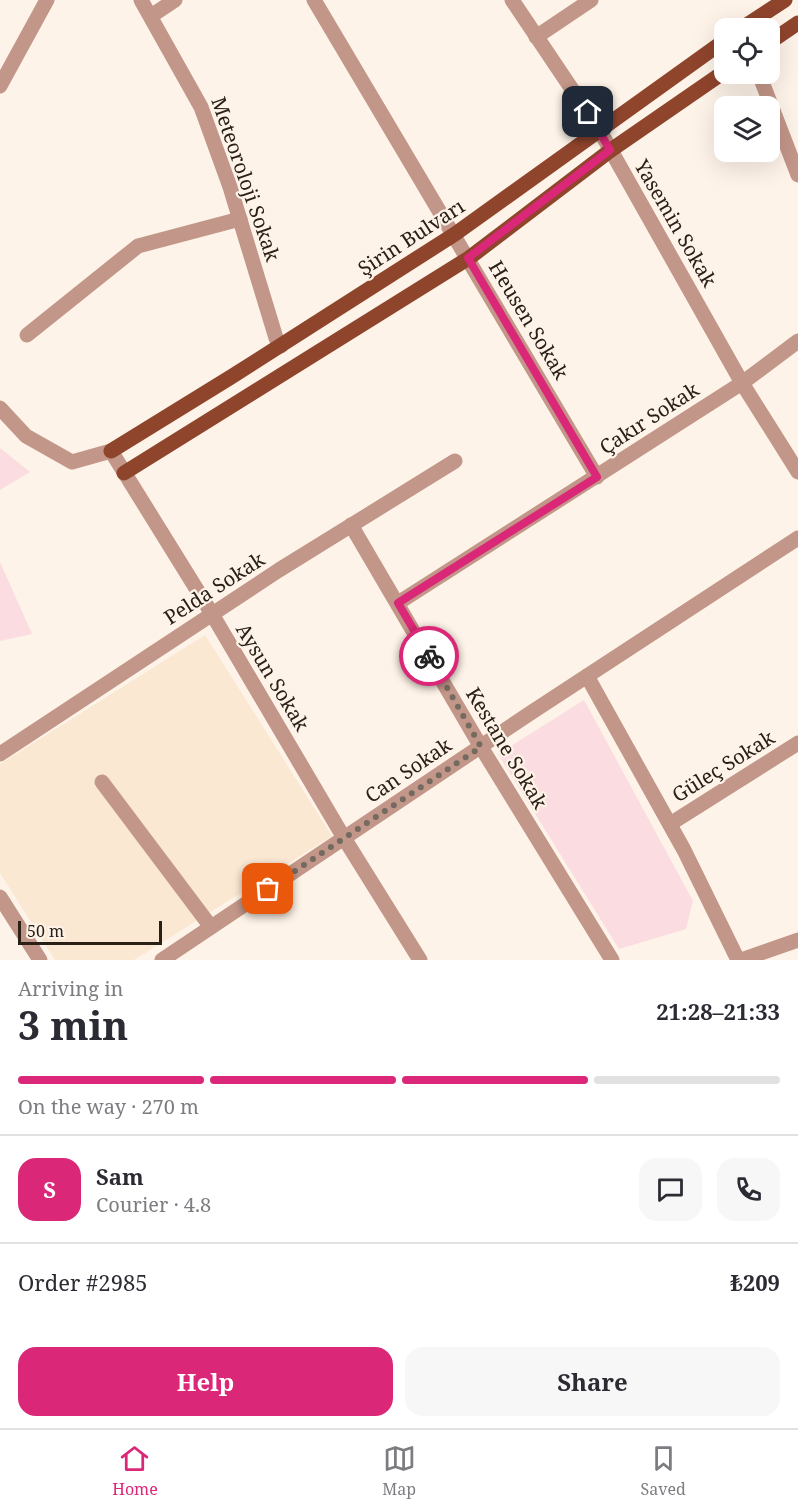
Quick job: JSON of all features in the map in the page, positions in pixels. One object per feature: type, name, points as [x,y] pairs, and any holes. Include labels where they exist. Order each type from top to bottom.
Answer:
[{"type":"main road","points":[[757,18],[785,0]]},
{"type":"main road","points":[[780,35],[798,22]]},
{"type":"main road","name":"Şirin Bulvarı","points":[[111,451],[281,346],[455,234],[714,48]]},
{"type":"main road","points":[[124,472],[468,258],[610,150],[714,79]]},
{"type":"street","points":[[0,86],[47,0]]},
{"type":"street","name":"Meteoroloji Sokak","points":[[141,0],[201,107],[240,219],[276,338],[281,346]]},
{"type":"street","points":[[151,16],[175,0]]},
{"type":"street","name":"Heusen Sokak","points":[[314,0],[455,234],[597,477]]},
{"type":"street","name":"Yasemin Sokak","points":[[512,0],[600,131],[742,383],[798,472]]},
{"type":"street","points":[[536,37],[591,0]]},
{"type":"street","points":[[763,84],[798,175]]},
{"type":"street","points":[[27,335],[138,246],[240,219]]},
{"type":"street","name":"Çakır Sokak","points":[[398,603],[742,383],[798,341]]},
{"type":"street","points":[[0,408],[26,435],[72,462],[111,451]]},
{"type":"street","name":"Aysun Sokak","points":[[111,451],[420,960]]},
{"type":"street","name":"Pelda Sokak","points":[[0,754],[212,614],[455,461]]},
{"type":"street","name":"Kestane Sokak","points":[[351,525],[481,747],[612,960]]},
{"type":"street","name":"Can Sokak","points":[[162,960],[798,538]]},
{"type":"street","points":[[587,676],[670,824],[740,960],[798,940]]},
{"type":"street","name":"Güleç Sokak","points":[[670,824],[798,743]]},
{"type":"street","points":[[102,782],[211,927]]},
{"type":"street","points":[[0,897],[40,960]]},
{"type":"shaded area","points":[[0,448],[30,472],[0,490]]},
{"type":"shaded area","points":[[0,562],[32,634],[0,641]]},
{"type":"shaded area","points":[[205,635],[332,836],[134,960],[55,960],[0,873],[0,764]]},
{"type":"shaded area","points":[[584,700],[693,901],[686,929],[619,949],[498,754]]},
{"type":"way so far","points":[[268,889],[481,747],[429,656]]},
{"type":"route","points":[[429,656],[398,603],[597,477],[468,258],[610,150],[588,112]]}]
